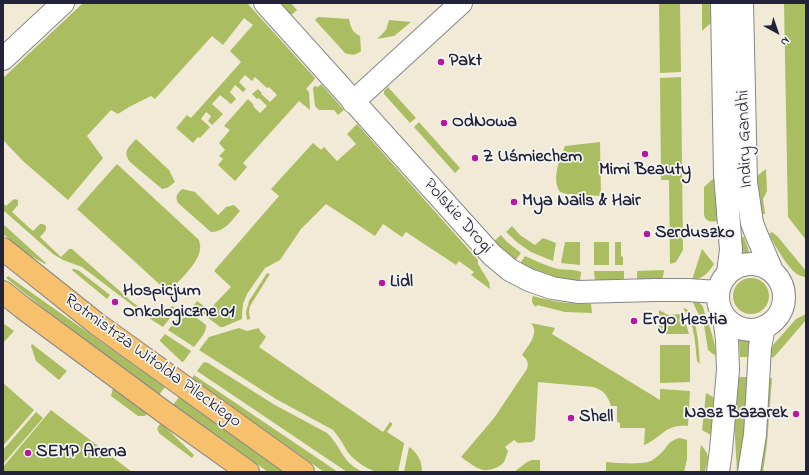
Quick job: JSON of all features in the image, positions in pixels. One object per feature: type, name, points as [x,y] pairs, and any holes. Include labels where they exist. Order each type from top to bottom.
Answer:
[{"type":"main road","name":"Rotmistrza Witolda Pileckiego","points":[[3,249],[97,324],[303,472]]},
{"type":"main road","name":"Rotmistrza Witolda Pileckiego","points":[[3,292],[158,408],[248,472]]},
{"type":"street","points":[[3,59],[63,3]]},
{"type":"street","name":"Polskie Drogi","points":[[265,3],[492,255],[510,270],[529,280],[552,288],[578,292],[688,290],[723,282]]},
{"type":"street","points":[[353,102],[462,3]]},
{"type":"street","name":"Indiry Gandhi","points":[[722,3],[725,174],[731,250],[723,282]]},
{"type":"street","name":"Indiry Gandhi","points":[[742,3],[746,182],[752,223],[772,271]]},
{"type":"street","points":[[718,472],[728,370],[727,340],[724,316],[719,305],[723,282],[738,266],[750,264],[761,265],[772,271],[777,276],[784,290],[784,298],[783,306],[776,319],[764,327],[754,330],[742,329],[732,324],[724,316]]},
{"type":"street","points":[[749,472],[755,435],[760,347],[764,327]]},
{"type":"green space","points":[[83,3],[247,3],[315,78],[306,89],[309,92],[310,110],[299,101],[243,163],[247,167],[235,181],[218,165],[223,159],[219,156],[225,150],[219,143],[230,130],[224,126],[248,99],[260,113],[267,106],[259,98],[257,99],[252,94],[258,89],[270,102],[277,95],[269,87],[267,88],[255,77],[252,81],[245,75],[239,82],[246,89],[243,92],[235,85],[230,92],[236,99],[231,104],[220,95],[212,104],[223,114],[212,125],[208,121],[211,116],[206,112],[201,119],[210,127],[200,138],[198,137],[193,143],[176,128],[187,115],[191,118],[241,62],[230,51],[253,25],[244,18],[223,45],[212,36],[155,99],[151,96],[118,114],[111,110],[87,136],[103,158],[68,200],[23,161],[3,140],[3,78]]},
{"type":"green space","points":[[275,3],[291,3],[297,10],[293,14],[288,15]]},
{"type":"green space","points":[[659,3],[680,3],[681,72],[660,73]]},
{"type":"green space","points":[[702,3],[711,3],[711,23],[702,31]]},
{"type":"green space","points":[[784,3],[806,3],[806,240],[788,217]]},
{"type":"green space","points":[[318,17],[349,19],[352,29],[360,36],[361,51],[353,55],[345,53],[315,20]]},
{"type":"green space","points":[[389,20],[411,22],[394,36],[377,39],[386,30]]},
{"type":"green space","points":[[681,77],[683,250],[676,262],[670,264],[669,180],[661,180],[660,78]]},
{"type":"green space","points":[[321,84],[344,110],[338,115],[334,110],[319,110],[315,106],[313,88],[315,86],[318,87]]},
{"type":"green space","points":[[388,87],[416,118],[410,123],[384,94],[384,91]]},
{"type":"green space","points":[[419,122],[460,168],[455,173],[414,127]]},
{"type":"green space","points":[[357,124],[478,260],[478,264],[489,282],[490,289],[471,275],[474,272],[459,261],[456,265],[406,232],[402,237],[383,224],[375,236],[326,204],[301,229],[280,260],[265,268],[247,294],[243,304],[242,319],[220,327],[193,306],[197,301],[209,310],[231,287],[214,271],[279,196],[271,189],[313,143],[321,150],[324,147],[337,161],[356,144],[347,134]]},
{"type":"green space","points":[[136,139],[169,170],[175,182],[167,188],[162,189],[130,162],[127,155],[127,149]]},
{"type":"green space","points":[[600,142],[601,196],[567,194],[560,192],[557,187],[556,175],[565,146]]},
{"type":"green space","points":[[117,164],[199,240],[200,248],[196,260],[168,292],[77,209]]},
{"type":"green space","points":[[766,169],[767,191],[763,199],[765,214],[762,214],[755,181],[758,175]]},
{"type":"green space","points":[[714,178],[718,221],[709,221],[706,219],[704,214],[704,187]]},
{"type":"green space","points":[[182,189],[195,192],[218,215],[226,207],[234,205],[240,211],[224,228],[211,232],[178,203],[177,195]]},
{"type":"green space","points":[[14,199],[18,200],[18,205],[12,212],[33,231],[40,224],[46,226],[46,230],[40,237],[61,257],[69,249],[72,249],[131,301],[140,307],[157,311],[167,309],[172,306],[177,309],[163,327],[82,267],[63,260],[53,254],[3,210],[3,203],[6,206]]},
{"type":"green space","points":[[3,224],[46,263],[45,264],[26,253],[3,234]]},
{"type":"green space","points":[[512,226],[520,235],[535,245],[543,238],[556,243],[553,261],[531,252],[518,243],[506,232]]},
{"type":"green space","points":[[772,232],[778,237],[806,271],[806,278],[793,271],[785,261],[769,234]]},
{"type":"green space","points":[[501,235],[521,253],[514,262],[492,243]]},
{"type":"green space","points":[[744,237],[751,257],[742,258],[740,238]]},
{"type":"green space","points":[[565,242],[580,242],[580,265],[561,263]]},
{"type":"green space","points":[[594,242],[609,242],[609,265],[594,265]]},
{"type":"green space","points":[[615,242],[621,242],[621,256],[623,257],[623,265],[615,265]]},
{"type":"green space","points":[[702,249],[714,264],[705,275],[692,280]]},
{"type":"green space","points":[[525,256],[558,269],[581,272],[580,281],[554,280],[519,265]]},
{"type":"green space","points":[[72,269],[78,270],[110,295],[107,299],[73,271]]},
{"type":"green space","points":[[664,270],[663,277],[659,280],[637,282],[637,271]]},
{"type":"green space","points":[[594,271],[624,271],[624,281],[595,281]]},
{"type":"green space","points":[[267,273],[270,274],[250,306],[250,319],[247,320],[246,312],[249,301]]},
{"type":"green space","points":[[8,276],[165,387],[159,395],[82,338],[6,278]]},
{"type":"green space","points":[[751,278],[764,283],[769,296],[764,309],[751,314],[738,309],[733,296],[738,283]]},
{"type":"green space","points":[[533,296],[576,304],[591,304],[592,313],[565,312],[537,305],[536,307],[532,302]]},
{"type":"green space","points":[[693,301],[699,302],[703,307],[715,345],[716,355],[708,350],[704,325]]},
{"type":"green space","points":[[683,308],[688,310],[692,315],[695,323],[700,364],[697,361],[692,327]]},
{"type":"green space","points":[[659,310],[668,315],[681,314],[689,334],[659,334]]},
{"type":"green space","points":[[184,311],[188,311],[206,325],[204,334],[194,347],[168,330]]},
{"type":"green space","points":[[806,314],[806,320],[774,357],[770,358],[773,345],[796,319]]},
{"type":"green space","points":[[3,323],[14,331],[3,343]]},
{"type":"green space","points":[[531,323],[555,328],[552,334],[660,400],[660,389],[690,391],[688,426],[668,429],[644,445],[645,428],[620,428],[620,423],[617,422],[617,406],[611,406],[607,396],[600,390],[593,387],[538,382],[535,439],[532,442],[518,443],[514,440],[505,447],[508,451],[505,460],[496,468],[483,470],[477,468],[461,457],[494,418],[527,369],[527,361],[522,355],[530,344],[534,335]]},
{"type":"green space","points":[[239,328],[247,331],[259,328],[266,337],[259,347],[383,432],[390,422],[392,423],[387,432],[404,443],[398,472],[371,470],[353,458],[333,430],[276,399],[199,350],[209,337]]},
{"type":"green space","points":[[165,334],[191,351],[184,361],[182,362],[160,341]]},
{"type":"green space","points":[[739,336],[751,337],[750,357],[740,357]]},
{"type":"green space","points":[[32,344],[67,371],[59,380],[36,361],[31,346]]},
{"type":"green space","points":[[660,345],[690,345],[690,382],[660,383]]},
{"type":"green space","points":[[205,362],[275,405],[327,433],[350,464],[363,472],[347,472],[197,371]]},
{"type":"green space","points":[[194,375],[338,472],[324,472],[191,380]]},
{"type":"green space","points":[[736,377],[749,377],[745,444],[740,472],[737,472],[734,419]]},
{"type":"green space","points":[[768,378],[772,378],[767,444],[763,472],[759,472]]},
{"type":"green space","points":[[3,383],[34,410],[3,446]]},
{"type":"green space","points":[[113,388],[148,412],[145,416],[138,416],[111,396]]},
{"type":"green space","points":[[706,393],[715,400],[711,435],[702,430]]},
{"type":"green space","points":[[179,397],[286,472],[268,472],[173,405]]},
{"type":"green space","points":[[51,410],[132,472],[3,472],[3,467]]},
{"type":"green space","points":[[36,412],[43,418],[3,464],[3,450]]},
{"type":"green space","points":[[161,423],[194,455],[192,458],[160,434],[158,428]]},
{"type":"green space","points":[[680,438],[687,440],[687,459],[684,472],[606,472],[606,462],[636,463],[651,461],[661,453],[670,442]]},
{"type":"green space","points":[[701,445],[708,457],[705,472],[700,472]]},
{"type":"green space","points":[[409,447],[419,458],[422,472],[404,472]]},
{"type":"green space","points":[[532,460],[540,460],[540,472],[514,472],[527,462]]},
{"type":"place","name":"Pakt","points":[[441,62]]},
{"type":"place","name":"OdNowa","points":[[444,123]]},
{"type":"place","name":"Mimi Beauty","points":[[645,154]]},
{"type":"place","name":"Z Uśmiechem","points":[[475,158]]},
{"type":"place","name":"Mya Nails & Hair","points":[[514,202]]},
{"type":"place","name":"Serduszko","points":[[647,234]]},
{"type":"place","name":"Lidl","points":[[382,283]]},
{"type":"place","name":"Hospicjum Onkologiczne 01","points":[[115,302]]},
{"type":"place","name":"Ergo Hestia","points":[[634,321]]},
{"type":"place","name":"Nasz Bazarek","points":[[796,414]]},
{"type":"place","name":"Shell","points":[[571,418]]},
{"type":"place","name":"SEMP Arena","points":[[28,453]]}]
